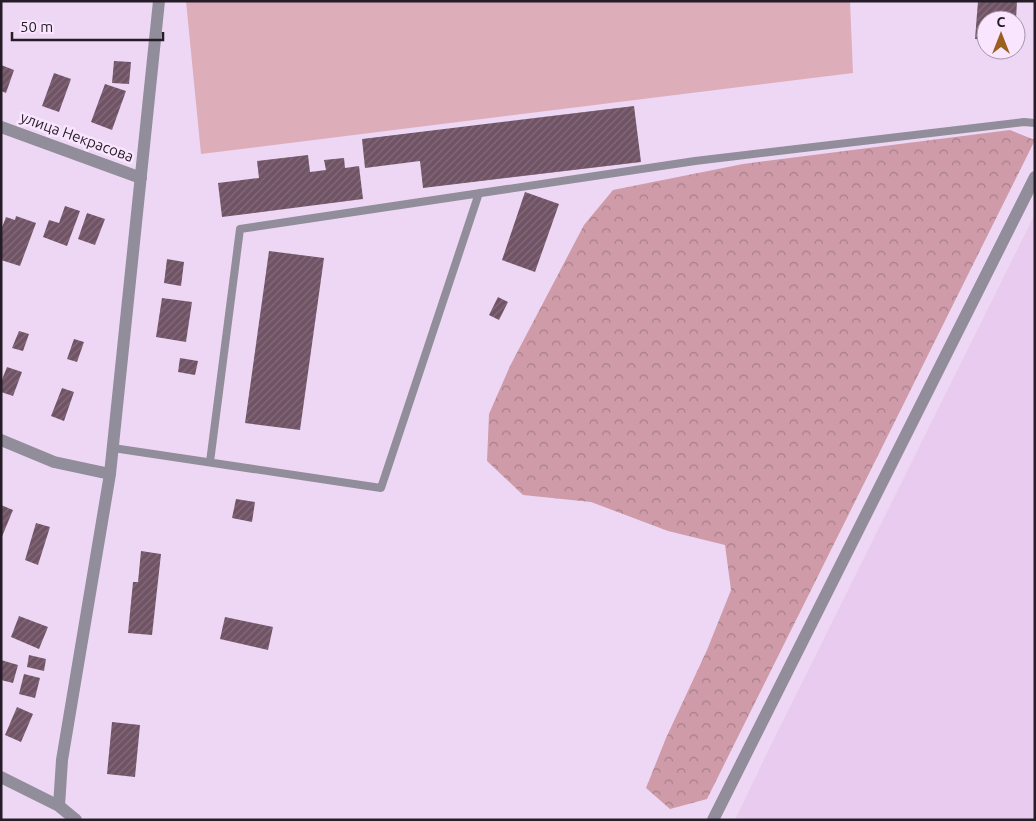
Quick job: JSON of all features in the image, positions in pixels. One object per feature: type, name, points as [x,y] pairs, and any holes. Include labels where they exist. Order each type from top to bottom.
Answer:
[{"type":"street","points":[[59,806],[62,760],[110,474],[159,1]]},
{"type":"street","name":"улица Некрасова","points":[[1,127],[141,178]]},
{"type":"street","points":[[713,820],[1035,177]]},
{"type":"street","points":[[1,440],[54,462],[110,474]]},
{"type":"street","points":[[1,777],[59,806],[76,820]]},
{"type":"lane","points":[[210,462],[240,229],[695,161],[1024,122],[1035,123]]},
{"type":"lane","points":[[113,448],[381,488],[479,193]]},
{"type":"shaded area","points":[[186,1],[850,1],[853,73],[201,154]]},
{"type":"shaded area","points":[[1035,214],[1035,820],[735,820],[769,749]]},
{"type":"green space","points":[[1010,130],[1035,140],[707,799],[670,809],[646,788],[666,738],[707,650],[731,590],[725,545],[668,531],[591,502],[523,495],[487,461],[489,414],[510,366],[584,225],[613,190],[743,164]]},
{"type":"building","points":[[978,1],[1017,1],[1017,10],[977,10]]},
{"type":"building","points":[[114,61],[131,62],[129,84],[112,83]]},
{"type":"building","points":[[1,65],[14,70],[6,93],[1,91]]},
{"type":"building","points":[[54,73],[71,79],[59,112],[42,106]]},
{"type":"building","points":[[105,84],[126,91],[112,130],[91,122]]},
{"type":"building","points":[[634,106],[641,162],[423,188],[420,161],[365,168],[362,139]]},
{"type":"building","points":[[308,155],[310,172],[326,170],[324,160],[344,158],[345,168],[359,166],[363,199],[222,217],[218,183],[259,178],[257,161]]},
{"type":"building","points":[[525,192],[559,204],[535,272],[502,260]]},
{"type":"building","points":[[65,206],[80,211],[67,246],[43,237],[49,220],[59,223]]},
{"type":"building","points":[[87,213],[105,219],[95,245],[78,239]]},
{"type":"building","points":[[16,216],[36,223],[20,266],[1,260],[1,230],[6,217],[15,220]]},
{"type":"building","points":[[269,251],[324,258],[300,430],[245,423]]},
{"type":"building","points":[[167,259],[184,262],[181,286],[164,283]]},
{"type":"building","points":[[498,297],[508,302],[499,320],[489,315]]},
{"type":"building","points":[[162,298],[192,302],[186,342],[156,337]]},
{"type":"building","points":[[19,331],[29,334],[23,351],[12,348]]},
{"type":"building","points":[[74,339],[84,342],[77,362],[67,359]]},
{"type":"building","points":[[180,358],[198,361],[195,375],[178,372]]},
{"type":"building","points":[[7,367],[22,372],[13,396],[1,392],[1,382]]},
{"type":"building","points":[[62,388],[74,392],[64,421],[51,416]]},
{"type":"building","points":[[236,499],[255,502],[252,522],[232,518]]},
{"type":"building","points":[[1,505],[13,510],[1,539]]},
{"type":"building","points":[[36,523],[50,527],[38,565],[25,560]]},
{"type":"building","points":[[141,551],[161,554],[152,635],[128,633],[133,582],[138,582]]},
{"type":"building","points":[[19,616],[48,627],[39,649],[11,637]]},
{"type":"building","points":[[225,617],[273,627],[268,650],[220,639]]},
{"type":"building","points":[[29,655],[46,659],[44,671],[27,667]]},
{"type":"building","points":[[1,660],[18,665],[13,683],[1,680]]},
{"type":"building","points":[[24,674],[40,678],[35,698],[19,694]]},
{"type":"building","points":[[17,707],[33,714],[21,742],[5,735]]},
{"type":"building","points":[[112,722],[140,725],[135,777],[107,774]]}]
